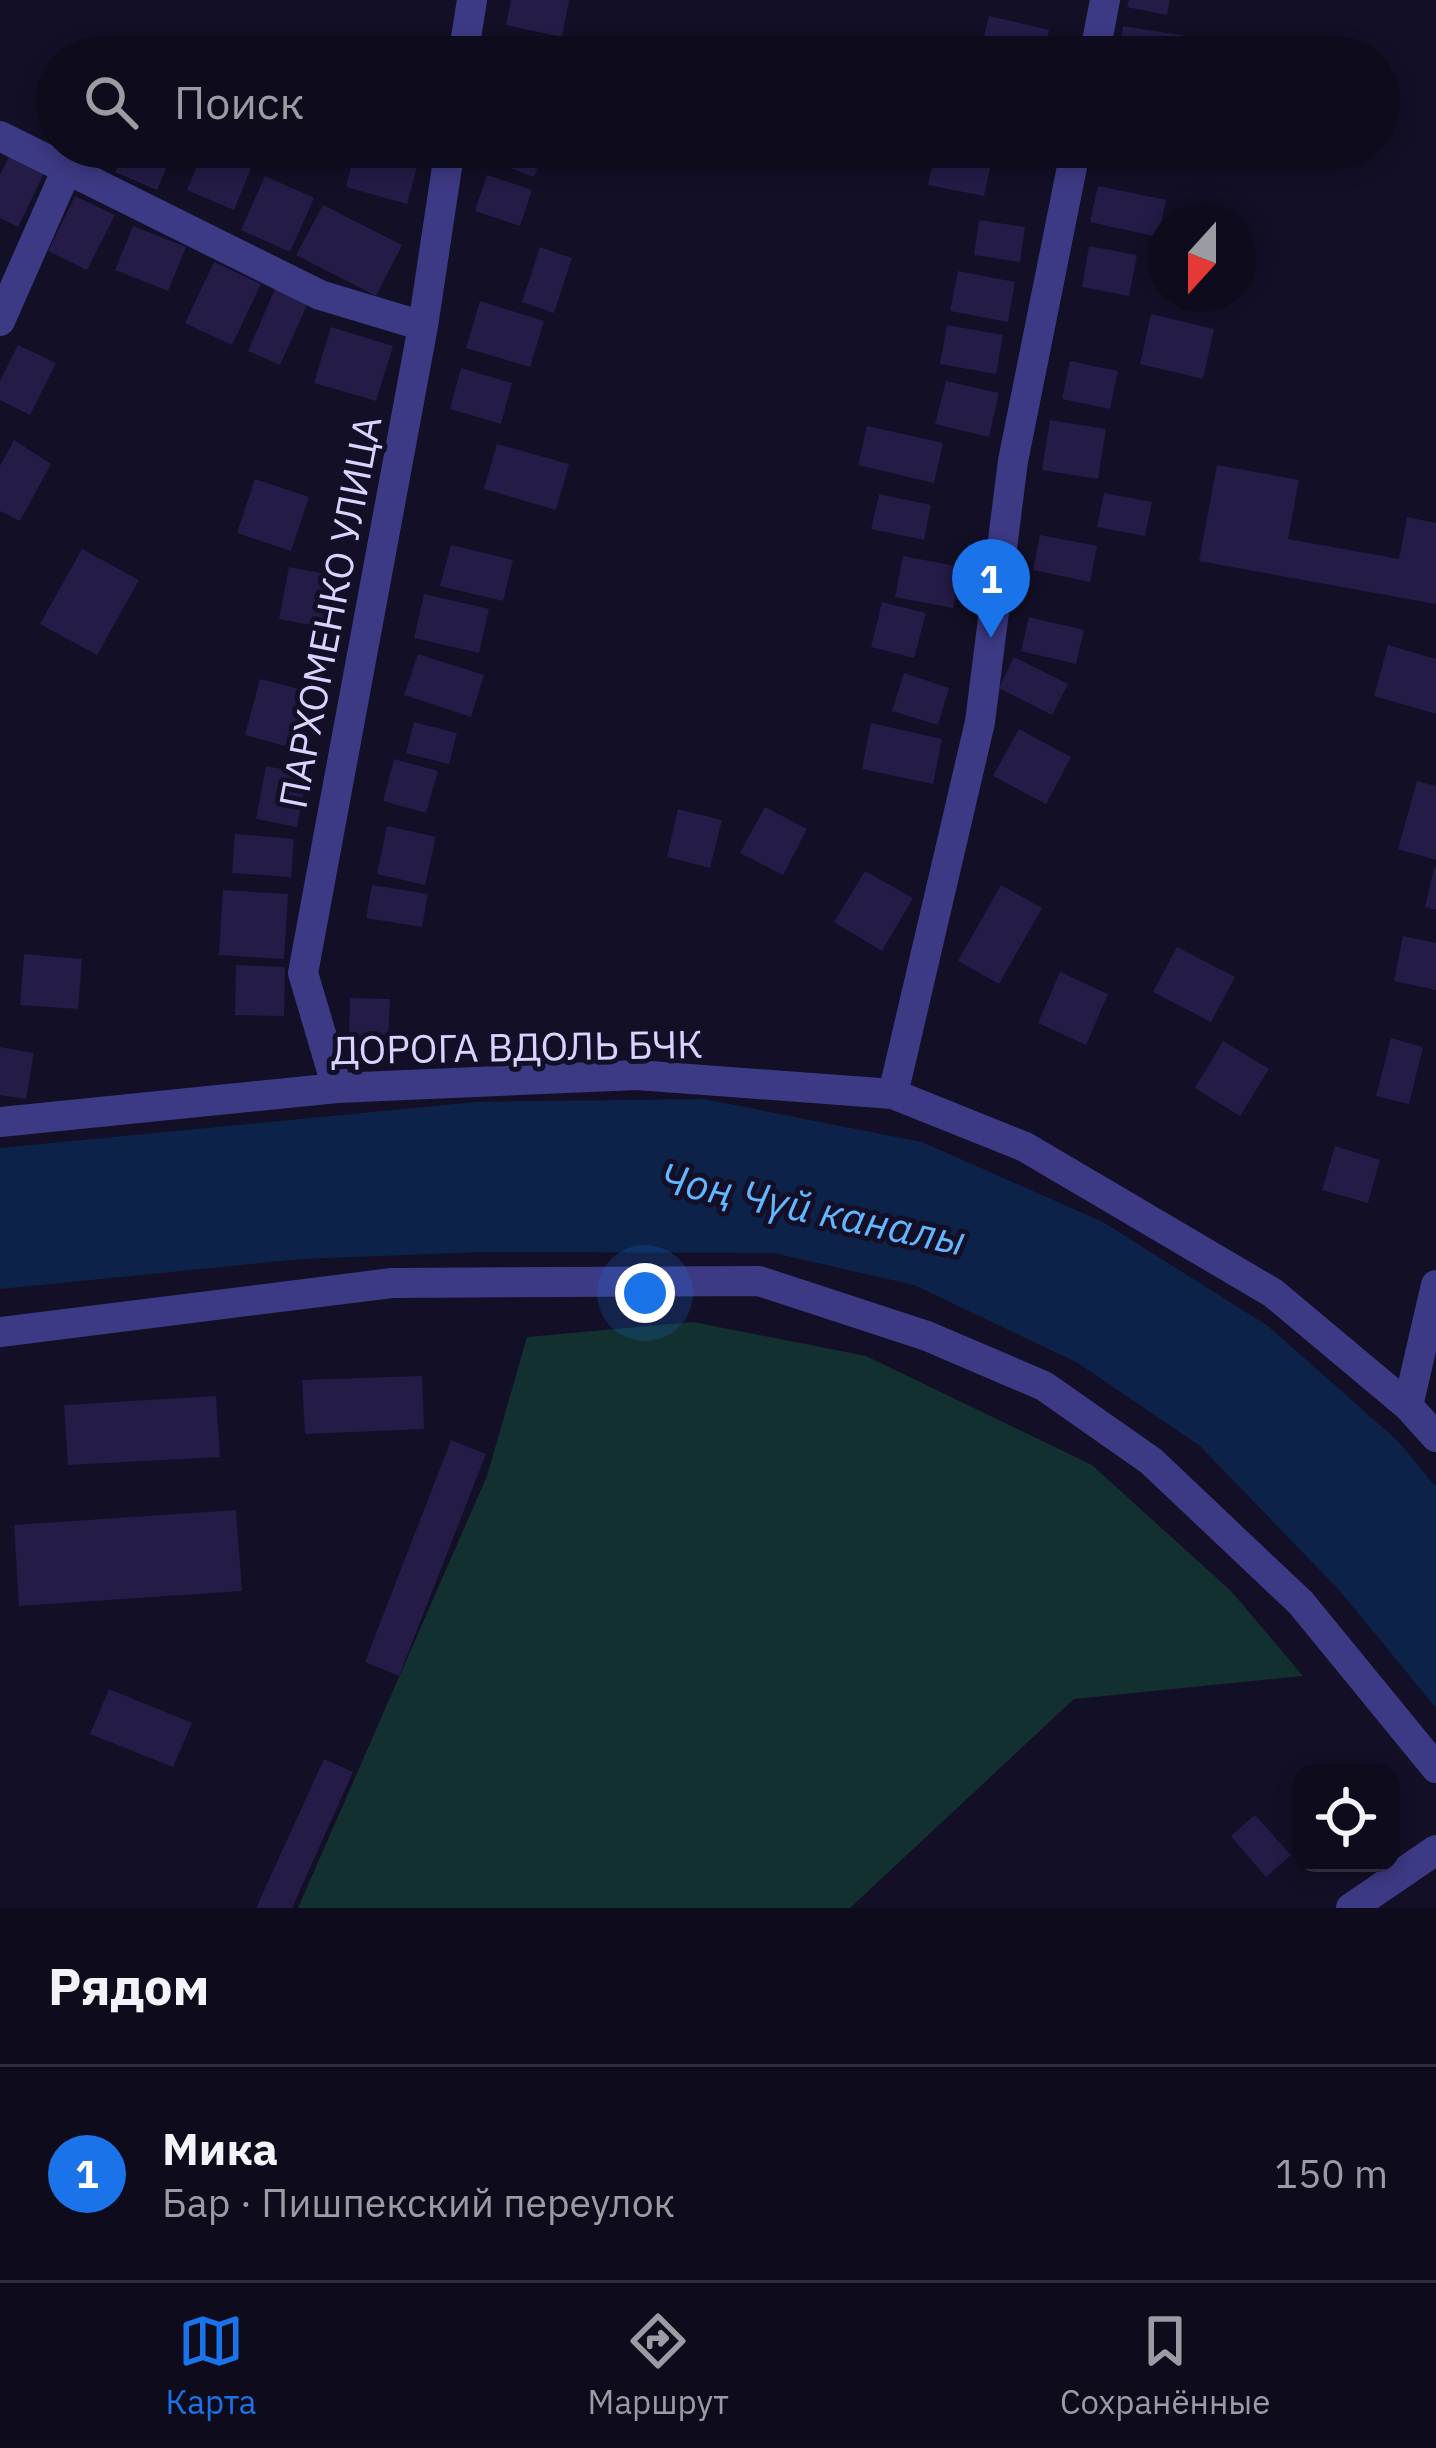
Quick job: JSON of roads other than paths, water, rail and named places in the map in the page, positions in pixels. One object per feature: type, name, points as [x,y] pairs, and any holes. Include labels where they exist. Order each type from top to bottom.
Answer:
[{"type":"street","points":[[467,36],[472,0]]},
{"type":"street","points":[[1098,36],[1105,0]]},
{"type":"street","points":[[0,136],[36,154]]},
{"type":"street","name":"ПАРХОМЕНКО УЛИЦА","points":[[337,1088],[302,973],[423,326],[447,168]]},
{"type":"street","points":[[893,1094],[980,722],[1013,461],[1072,168]]},
{"type":"street","points":[[0,321],[67,169],[320,295],[423,326]]},
{"type":"street","name":"ДОРОГА ВДОЛЬ БЧК","points":[[0,1122],[337,1088],[638,1075],[893,1094],[1025,1147],[1273,1293],[1408,1406],[1436,1437]]},
{"type":"street","points":[[0,1332],[392,1283],[759,1281],[927,1336],[1044,1386],[1151,1461],[1301,1603],[1436,1768]]},
{"type":"street","points":[[1408,1406],[1436,1285]]},
{"type":"street","points":[[1351,1908],[1436,1850]]},
{"type":"water","name":"Чоң Чүй каналы","points":[[704,1099],[922,1142],[1103,1222],[1268,1326],[1399,1442],[1436,1487],[1436,1708],[1339,1590],[1200,1446],[1078,1363],[914,1285],[773,1253],[484,1252],[302,1259],[0,1289],[0,1148],[476,1102]]},
{"type":"place","name":"Мика","points":[[991,638]]}]
